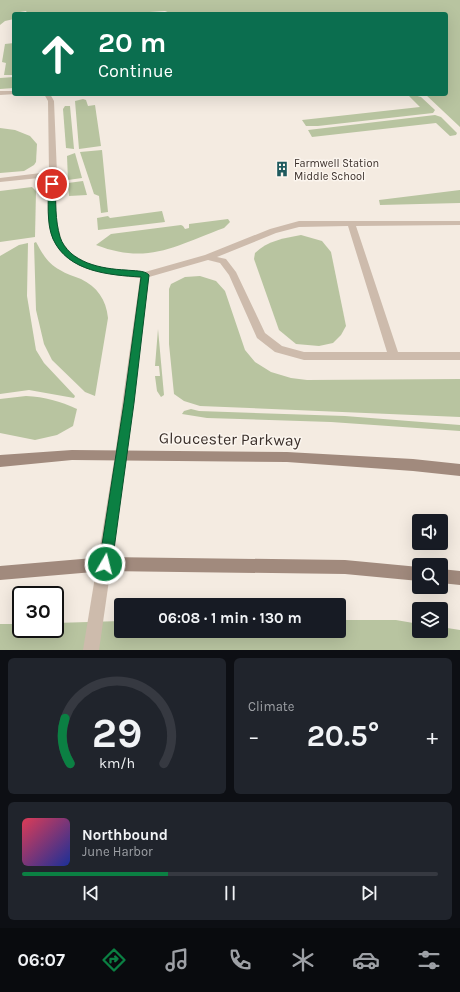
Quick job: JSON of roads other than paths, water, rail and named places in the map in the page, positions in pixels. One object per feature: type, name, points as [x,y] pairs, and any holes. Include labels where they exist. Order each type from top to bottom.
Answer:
[{"type":"main road","name":"Gloucester Parkway","points":[[0,460],[72,455],[286,457],[413,465],[460,470]]},
{"type":"main road","points":[[0,573],[105,564],[345,567],[412,573]]},
{"type":"main road","points":[[448,577],[460,578]]},
{"type":"street","points":[[0,93],[12,93]]},
{"type":"street","points":[[48,96],[51,101],[53,174],[52,218],[58,242],[69,256],[88,267],[119,273],[145,275],[208,258],[273,231],[299,224],[460,223]]},
{"type":"street","points":[[0,180],[53,174]]},
{"type":"street","points":[[351,224],[394,356]]},
{"type":"street","points":[[208,258],[223,261],[233,274],[261,336],[279,349],[304,356],[460,356]]},
{"type":"street","points":[[92,650],[121,455],[145,275]]},
{"type":"place","name":"Farmwell Station Middle School","points":[[282,169]]}]
